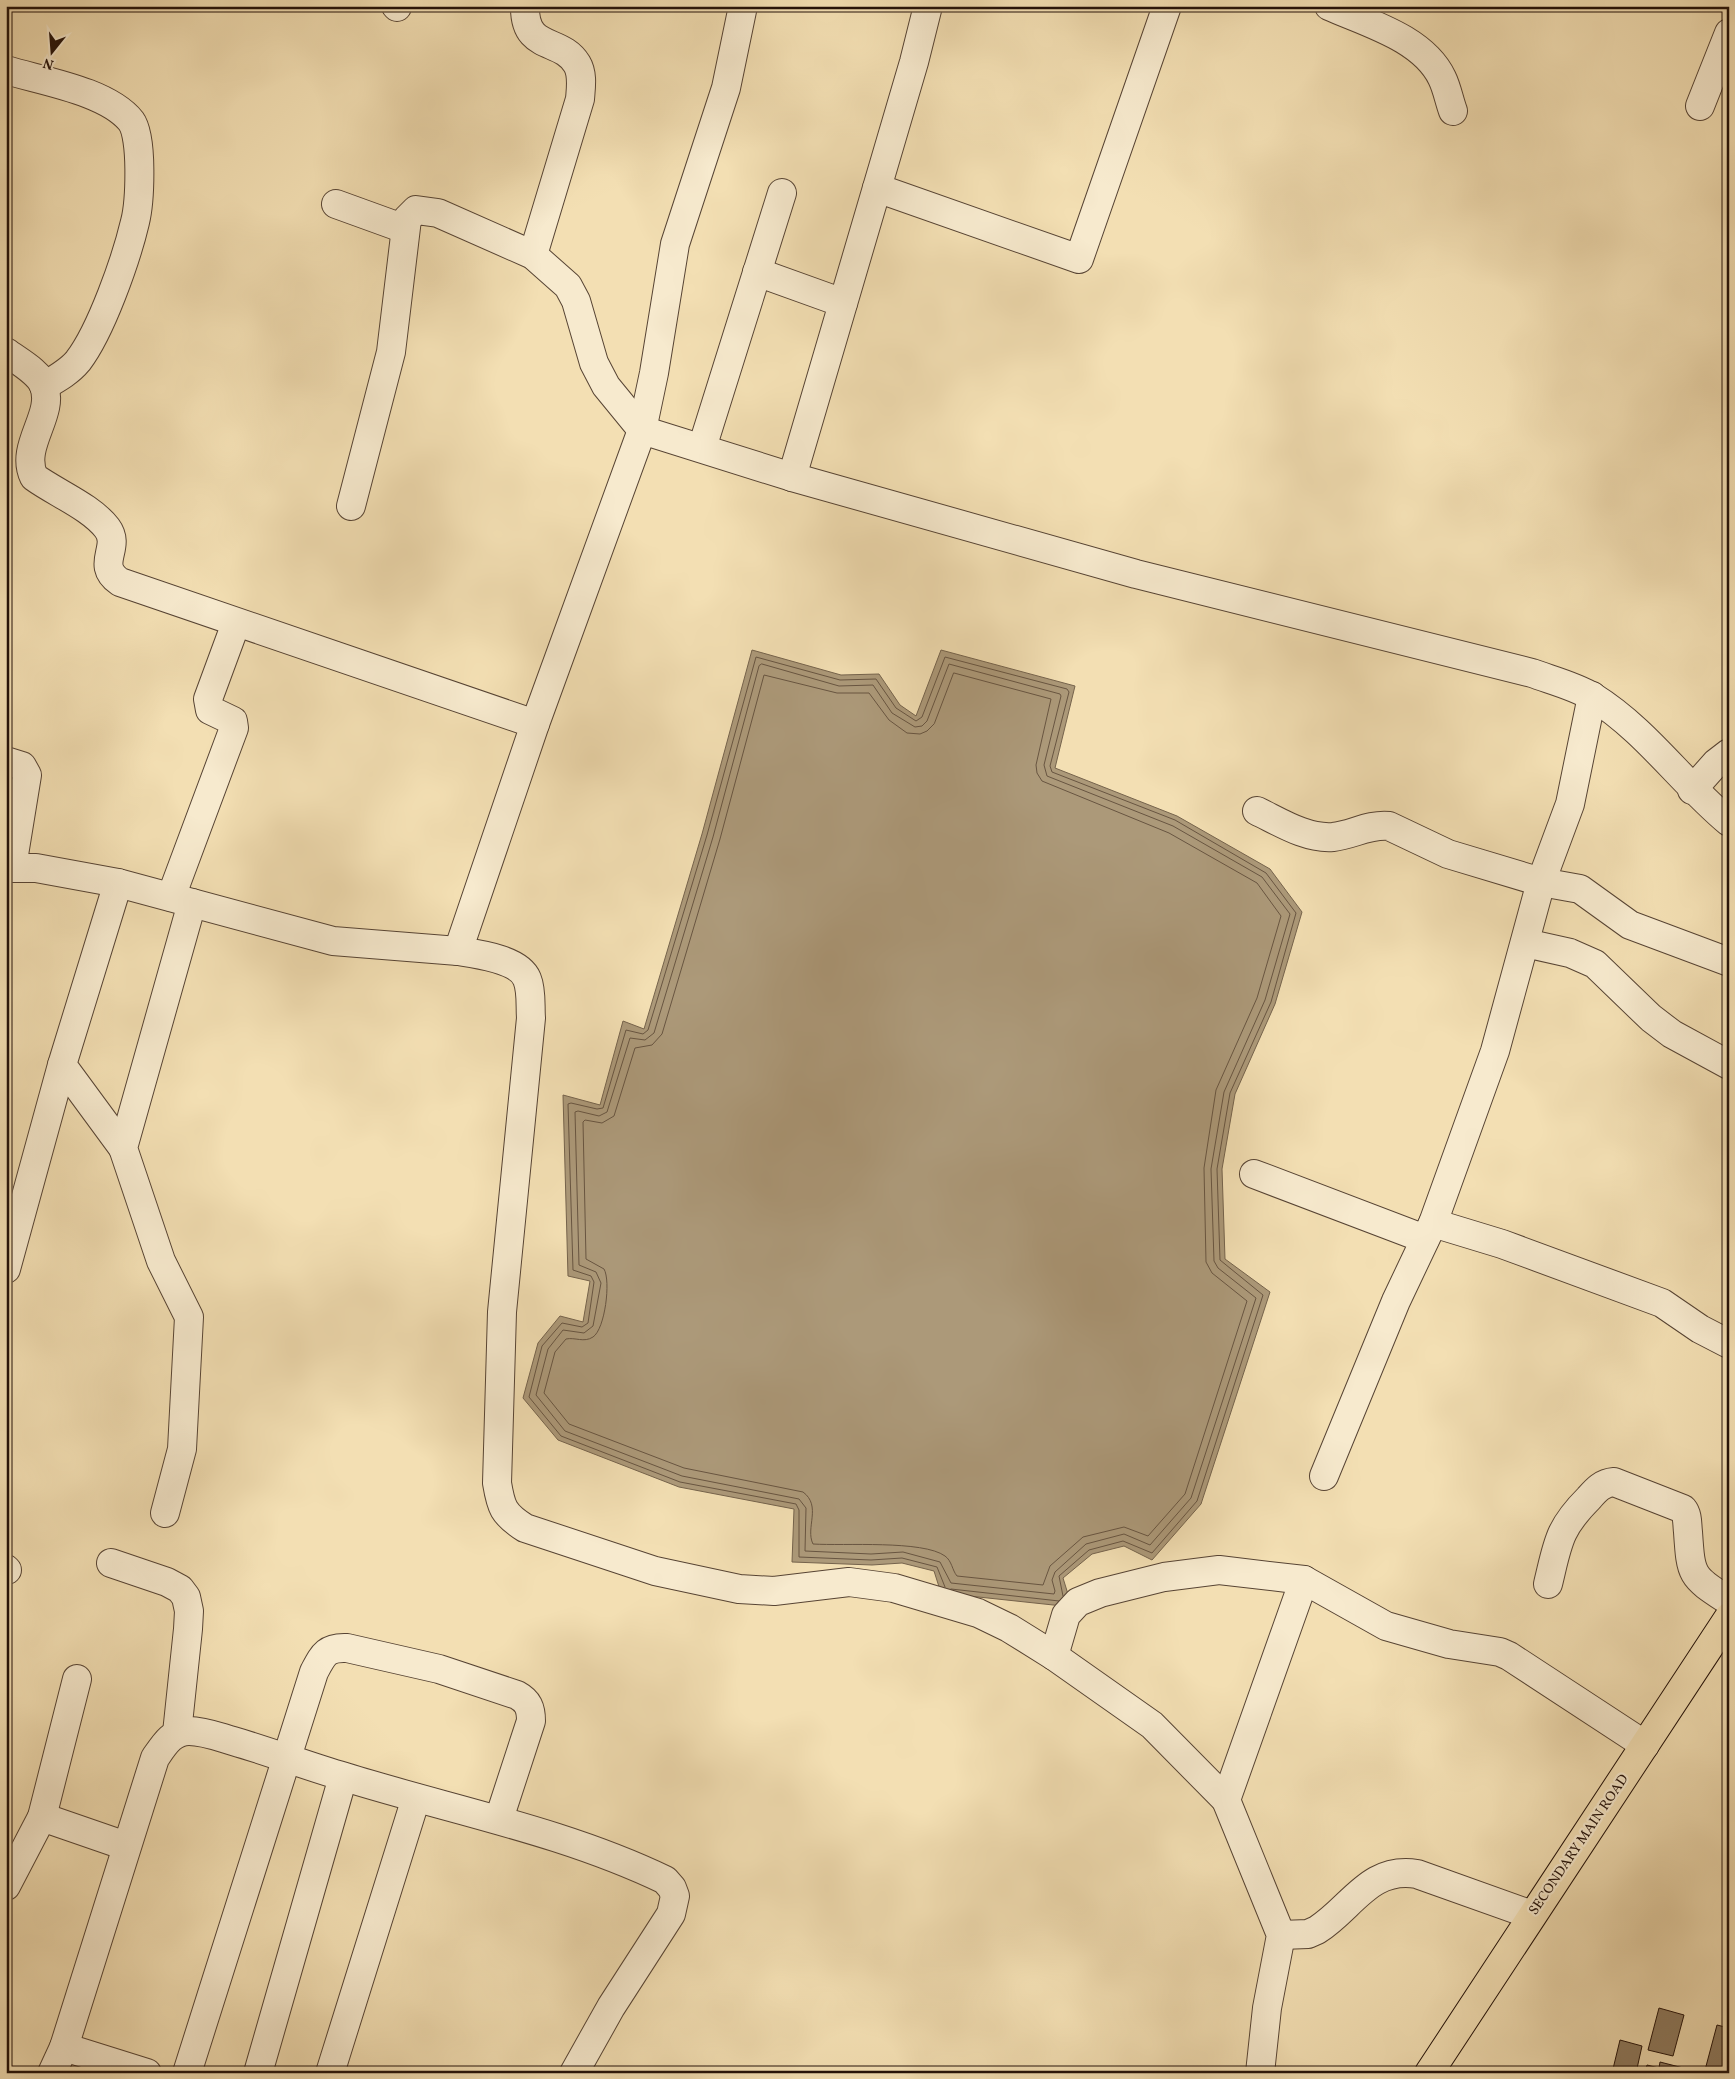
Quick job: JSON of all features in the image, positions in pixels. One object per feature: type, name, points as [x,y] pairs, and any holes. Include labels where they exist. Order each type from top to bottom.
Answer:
[{"type":"main road","name":"SECONDARY MAIN ROAD","points":[[1429,2073],[1729,1617]]},
{"type":"street","points":[[525,6],[525,19],[528,29],[538,38],[572,58],[581,73],[580,99],[533,255]]},
{"type":"street","points":[[458,951],[535,724],[642,430],[654,373],[675,244],[726,88],[743,6]]},
{"type":"street","points":[[792,477],[878,188],[928,6]]},
{"type":"street","points":[[878,188],[1079,259],[1168,6]]},
{"type":"street","points":[[1329,6],[1394,35],[1428,59],[1442,77],[1453,111]]},
{"type":"street","points":[[1700,106],[1729,33]]},
{"type":"street","points":[[6,70],[101,100],[118,110],[132,123],[138,142],[136,220],[96,331],[77,362],[62,376],[44,386]]},
{"type":"street","points":[[702,448],[782,193]]},
{"type":"street","points":[[336,204],[405,229]]},
{"type":"street","points":[[351,506],[390,352],[405,229],[411,213],[425,210],[438,213],[533,255],[568,286],[576,301],[594,363],[606,386],[642,430],[792,477],[1136,574],[1532,673],[1592,696],[1636,729],[1692,790],[1729,822]]},
{"type":"street","points":[[756,272],[843,303]]},
{"type":"street","points":[[6,352],[35,374],[44,386],[44,409],[30,453],[30,467],[34,477],[98,519],[108,529],[112,541],[108,562],[112,577],[120,582],[236,623],[535,724]]},
{"type":"street","points":[[123,1148],[182,900],[234,728],[233,721],[210,710],[208,699],[236,623]]},
{"type":"street","points":[[1324,1476],[1362,1380],[1429,1231],[1495,1051],[1541,882],[1570,804],[1592,696]]},
{"type":"street","points":[[1692,790],[1716,763],[1729,754]]},
{"type":"street","points":[[6,761],[22,766],[27,775],[9,867],[36,868],[118,883],[333,941],[458,951],[488,956],[519,969],[527,979],[531,1018],[502,1312],[497,1483],[501,1505],[509,1518],[525,1528],[548,1537],[646,1568],[739,1589],[774,1591],[849,1582],[894,1588],[978,1613],[1009,1628],[1054,1656],[1152,1725],[1226,1800],[1281,1935],[1267,2008],[1260,2073]]},
{"type":"street","points":[[1257,811],[1318,836],[1334,837],[1380,825],[1389,826],[1448,854],[1541,882],[1580,889],[1630,925],[1729,962]]},
{"type":"street","points":[[6,1269],[62,1065],[118,883]]},
{"type":"street","points":[[1525,943],[1570,953],[1595,964],[1651,1018],[1672,1034],[1729,1065]]},
{"type":"street","points":[[62,1065],[123,1148],[160,1261],[189,1317],[182,1449],[165,1513]]},
{"type":"street","points":[[1254,1174],[1429,1231],[1502,1244],[1653,1299],[1729,1344]]},
{"type":"street","points":[[1548,1584],[1561,1532],[1571,1516],[1603,1484],[1614,1482],[1683,1509],[1687,1519],[1692,1572],[1702,1584],[1729,1601]]},
{"type":"street","points":[[111,1564],[167,1582],[180,1589],[186,1597],[189,1611],[188,1628],[177,1733]]},
{"type":"street","points":[[1054,1656],[1066,1615],[1078,1602],[1100,1592],[1164,1577],[1204,1571],[1243,1572],[1304,1580],[1386,1626],[1449,1644],[1493,1651],[1509,1656],[1645,1745]]},
{"type":"street","points":[[1226,1800],[1304,1580]]},
{"type":"street","points":[[187,2073],[314,1672],[327,1652],[334,1648],[347,1648],[439,1669],[517,1695],[525,1700],[531,1710],[527,1734],[500,1819]]},
{"type":"street","points":[[6,1886],[42,1817],[77,1679]]},
{"type":"street","points":[[52,2073],[64,2047],[155,1758],[166,1741],[177,1733],[188,1731],[203,1733],[287,1757],[343,1777],[416,1798],[500,1819],[648,1872],[665,1880],[672,1888],[675,1896],[671,1914],[611,2007],[574,2073]]},
{"type":"street","points":[[258,2073],[343,1777]]},
{"type":"street","points":[[330,2073],[416,1798]]},
{"type":"street","points":[[42,1817],[126,1846]]},
{"type":"street","points":[[1281,1935],[1308,1934],[1316,1930],[1374,1881],[1388,1874],[1401,1871],[1417,1874],[1532,1914]]},
{"type":"street","points":[[64,2047],[148,2073]]},
{"type":"water","points":[[752,650],[841,675],[879,674],[900,705],[916,716],[941,650],[1075,686],[1055,768],[1177,816],[1270,869],[1302,912],[1275,1004],[1235,1094],[1222,1169],[1225,1259],[1270,1292],[1201,1504],[1152,1560],[1124,1546],[1092,1554],[1063,1578],[1072,1607],[941,1593],[934,1571],[902,1563],[872,1565],[792,1562],[794,1509],[679,1487],[558,1440],[523,1398],[538,1343],[560,1316],[583,1322],[590,1281],[568,1276],[563,1095],[600,1105],[623,1021],[644,1029],[702,834]]},
{"type":"building","points":[[1659,2008],[1684,2015],[1673,2056],[1648,2050]]},
{"type":"building","points":[[1717,2025],[1729,2028],[1729,2073],[1705,2070]]},
{"type":"building","points":[[1620,2040],[1642,2046],[1636,2073],[1612,2073]]},
{"type":"building","points":[[1660,2062],[1699,2073],[1645,2073],[1647,2065],[1659,2068]]}]
